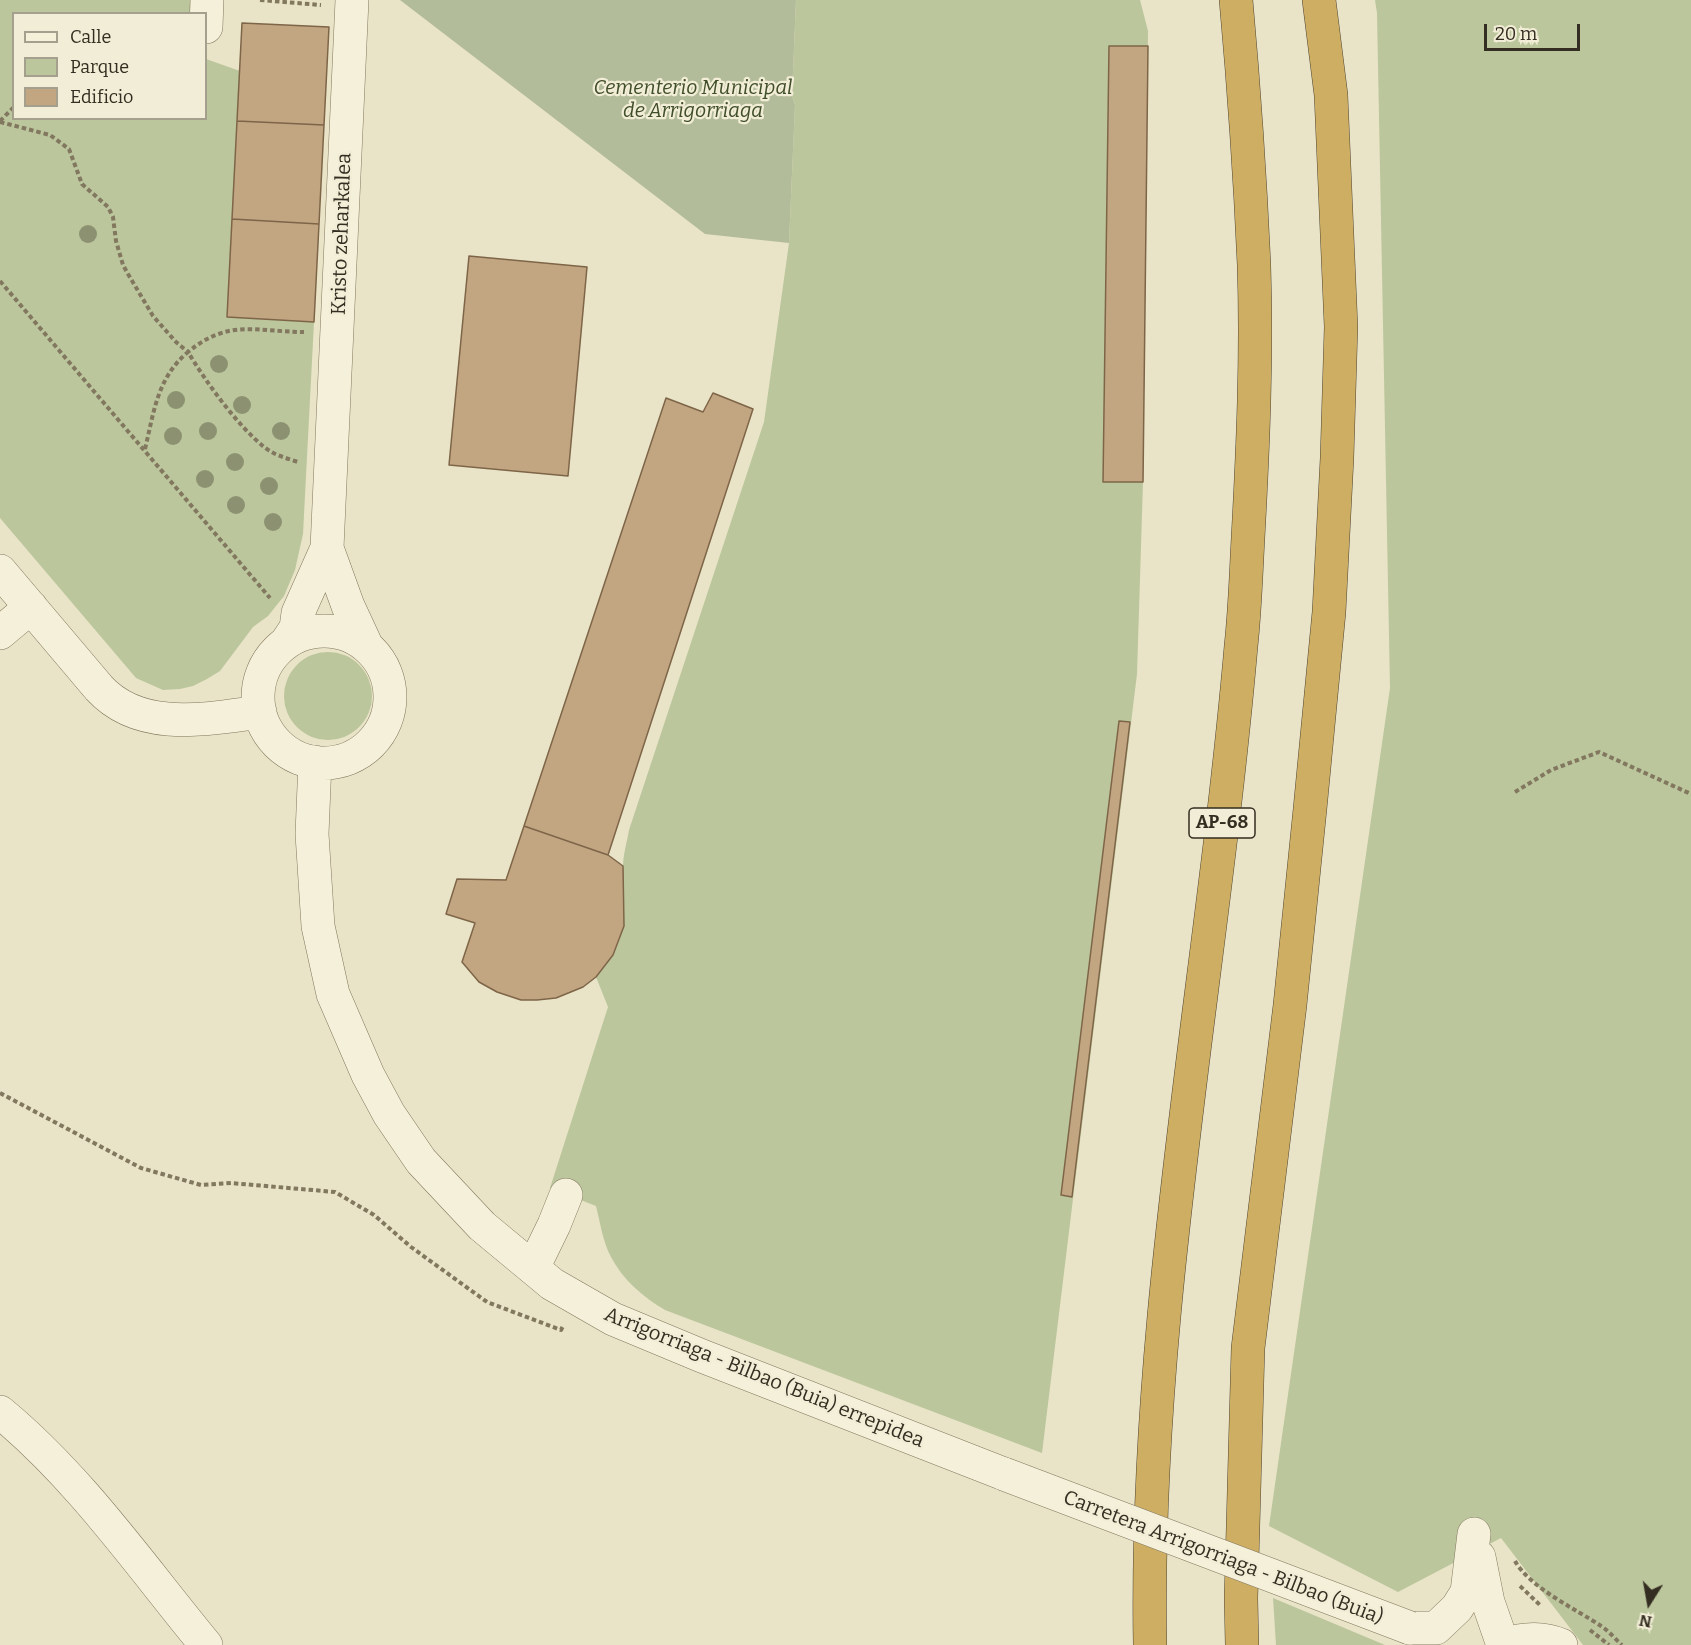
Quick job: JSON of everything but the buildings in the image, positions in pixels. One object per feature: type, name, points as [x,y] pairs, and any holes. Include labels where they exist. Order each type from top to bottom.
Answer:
[{"type":"highway","name":"AP-68","points":[[1150,1645],[1149,1573],[1152,1479],[1171,1235],[1242,645],[1250,506],[1255,403],[1254,267],[1245,104],[1236,0]]},
{"type":"highway","points":[[1242,1645],[1241,1598],[1248,1348],[1287,1029],[1329,612],[1341,327],[1331,95],[1319,0]]},
{"type":"street","name":"Kristo zeharkalea","points":[[327,548],[352,4]]},
{"type":"street","points":[[327,548],[348,606],[367,646],[383,666],[390,691],[390,704],[382,729],[365,748],[354,756],[342,760],[315,762],[297,756],[280,745],[265,724],[259,692],[263,674],[272,657],[291,636],[298,613],[327,548]]},
{"type":"street","points":[[0,571],[106,696],[130,711],[176,720],[261,712]]},
{"type":"street","points":[[0,633],[31,607]]},
{"type":"street","points":[[291,636],[327,631],[342,633],[367,646]]},
{"type":"street","name":"Arrigorriaga - Bilbao (Buia) errepidea","points":[[315,762],[312,834],[318,926],[333,994],[368,1076],[389,1114],[421,1161],[482,1226],[552,1284],[613,1319],[1004,1474]]},
{"type":"street","points":[[533,1268],[566,1195]]},
{"type":"street","points":[[0,1412],[28,1434],[68,1475],[206,1645]]},
{"type":"street","name":"Carretera Arrigorriaga - Bilbao (Buia)","points":[[1004,1474],[1410,1628],[1440,1645]]},
{"type":"street","points":[[1410,1628],[1436,1628],[1457,1608],[1467,1592],[1473,1527],[1488,1602],[1504,1645],[1519,1640],[1572,1635]]},
{"type":"path","points":[[260,0],[352,4]]},
{"type":"path","points":[[12,109],[0,122],[50,135],[69,149],[82,184],[108,207],[113,217],[116,241],[123,265],[153,316],[188,352],[223,402],[263,446],[279,456],[299,463],[331,468]]},
{"type":"path","points":[[0,281],[145,450],[291,636]]},
{"type":"path","points":[[145,450],[163,382],[171,368],[188,352],[215,334],[245,328],[338,332]]},
{"type":"path","points":[[1515,792],[1551,770],[1599,752],[1691,794]]},
{"type":"path","points":[[0,1093],[141,1168],[201,1185],[231,1183],[334,1192],[374,1215],[411,1247],[487,1302],[561,1330],[579,1299]]},
{"type":"path","points":[[1511,1552],[1520,1569],[1562,1603],[1602,1627],[1622,1645]]},
{"type":"path","points":[[1517,1582],[1545,1609]]},
{"type":"path","points":[[1572,1635],[1609,1645]]},
{"type":"green space","points":[[0,0],[207,0],[206,12],[12,12],[12,120],[207,120],[207,59],[240,71],[227,317],[314,322],[303,534],[295,570],[284,596],[268,616],[253,627],[220,671],[193,686],[163,690],[136,678],[0,518]]},
{"type":"green space","name":"Cementerio Municipal de Arrigorriaga","points":[[400,0],[796,0],[792,96],[795,105],[789,243],[705,234]]},
{"type":"green space","points":[[796,0],[1140,0],[1148,31],[1143,482],[1137,674],[1042,1453],[665,1310],[634,1287],[621,1273],[606,1245],[596,1206],[550,1188],[608,1007],[596,977],[615,951],[623,926],[623,862],[629,830],[764,422],[789,243],[795,105],[792,96]]},
{"type":"green space","points":[[1375,0],[1691,0],[1691,1645],[1583,1645],[1501,1538],[1398,1592],[1269,1526],[1390,688]]},
{"type":"green space","points":[[328,652],[345,655],[359,665],[369,679],[372,696],[369,713],[359,727],[345,737],[328,740],[311,737],[297,727],[287,713],[284,696],[287,679],[297,665],[311,655]]},
{"type":"green space","points":[[1273,1598],[1385,1645],[1276,1645]]}]
